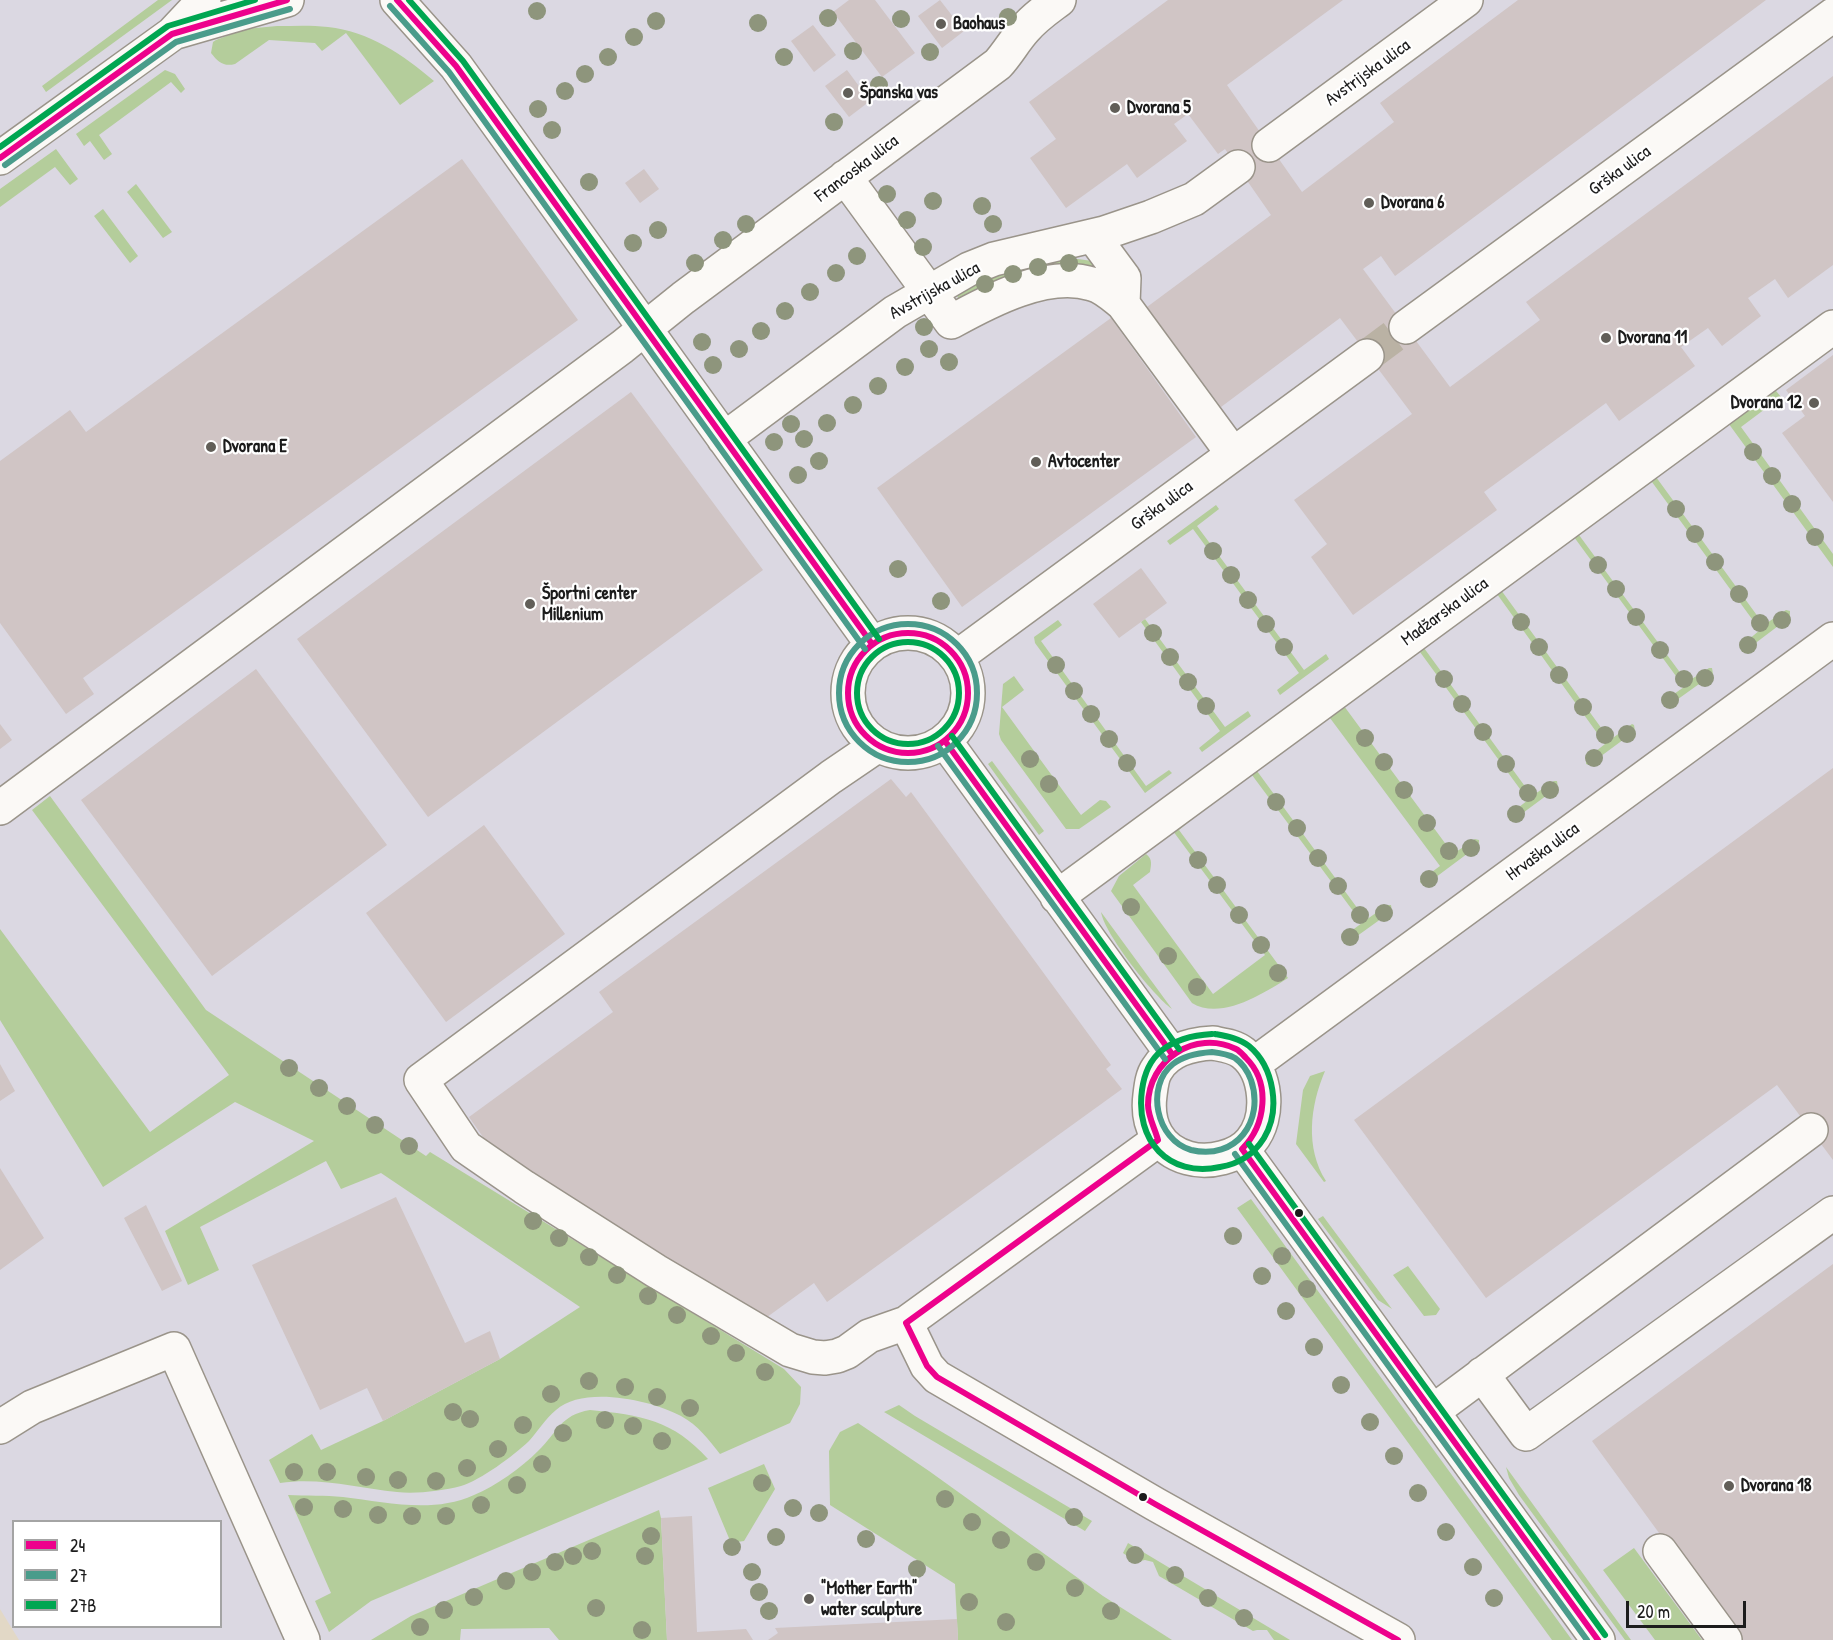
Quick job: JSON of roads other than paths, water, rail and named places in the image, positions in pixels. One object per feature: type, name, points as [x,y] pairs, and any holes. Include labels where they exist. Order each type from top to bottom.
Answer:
[{"type":"street","points":[[0,158],[172,34],[204,0]]},
{"type":"street","points":[[172,34],[287,0]]},
{"type":"street","points":[[397,0],[456,66],[872,644]]},
{"type":"street","name":"Francoska ulica","points":[[0,808],[622,347],[644,328],[998,64],[1023,30],[1039,14],[1059,0]]},
{"type":"street","name":"Avstrijska ulica","points":[[1269,145],[1466,0]]},
{"type":"street","name":"Grška ulica","points":[[1406,327],[1833,15]]},
{"type":"street","name":"Avstrijska ulica","points":[[724,439],[895,312],[969,269],[994,259],[1093,236],[1151,217],[1194,199],[1238,167]]},
{"type":"street","points":[[845,177],[951,322],[1017,290],[1047,283],[1071,281],[1091,283],[1108,291],[1123,304],[1233,454]]},
{"type":"street","points":[[1093,236],[1124,278],[1123,304]]},
{"type":"street","name":"Madžarska ulica","points":[[1057,897],[1833,327]]},
{"type":"street","name":"Grška ulica","points":[[957,657],[1367,356]]},
{"type":"street","points":[[912,632],[928,635],[943,642],[957,657],[964,669],[969,686],[968,704],[958,727],[945,741],[917,753],[897,752],[878,745],[864,734],[854,718],[849,700],[849,682],[855,664],[872,644],[896,633],[912,632]]},
{"type":"street","name":"Hrvaška ulica","points":[[1254,1065],[1833,639]]},
{"type":"street","points":[[945,741],[1172,1054]]},
{"type":"street","points":[[878,745],[831,777],[421,1080],[466,1147],[656,1271],[790,1350],[825,1358],[847,1352],[869,1336],[906,1323],[1158,1140]]},
{"type":"street","points":[[1213,1043],[1242,1052],[1254,1065],[1262,1084],[1263,1106],[1259,1125],[1252,1140],[1242,1149],[1223,1158],[1189,1159],[1171,1151],[1158,1140],[1150,1123],[1148,1105],[1151,1086],[1157,1069],[1172,1054],[1191,1045],[1213,1043]]},
{"type":"street","points":[[1432,1412],[1811,1130]]},
{"type":"street","points":[[1242,1149],[1598,1640]]},
{"type":"street","points":[[1482,1374],[1526,1434],[1833,1213]]},
{"type":"street","points":[[906,1323],[927,1366],[937,1377],[1155,1504],[1398,1640]]},
{"type":"street","points":[[0,1426],[32,1407],[174,1349],[303,1640]]},
{"type":"street","points":[[1660,1551],[1725,1640]]},
{"type":"tunnel","points":[[1367,356],[1406,327]]},
{"type":"place","name":"Baohaus","points":[[941,24]]},
{"type":"place","name":"Španska vas","points":[[848,93]]},
{"type":"place","name":"Dvorana 5","points":[[1115,108]]},
{"type":"place","name":"Dvorana 6","points":[[1369,203]]},
{"type":"place","name":"Dvorana 11","points":[[1606,338]]},
{"type":"place","name":"Dvorana 12","points":[[1814,403]]},
{"type":"place","name":"Dvorana E","points":[[211,447]]},
{"type":"place","name":"Avtocenter","points":[[1036,462]]},
{"type":"place","name":"Športni center Millenium","points":[[530,604]]},
{"type":"place","name":"Dvorana 18","points":[[1729,1486]]},
{"type":"place","name":"\"Mother Earth\" water sculpture","points":[[809,1599]]}]
